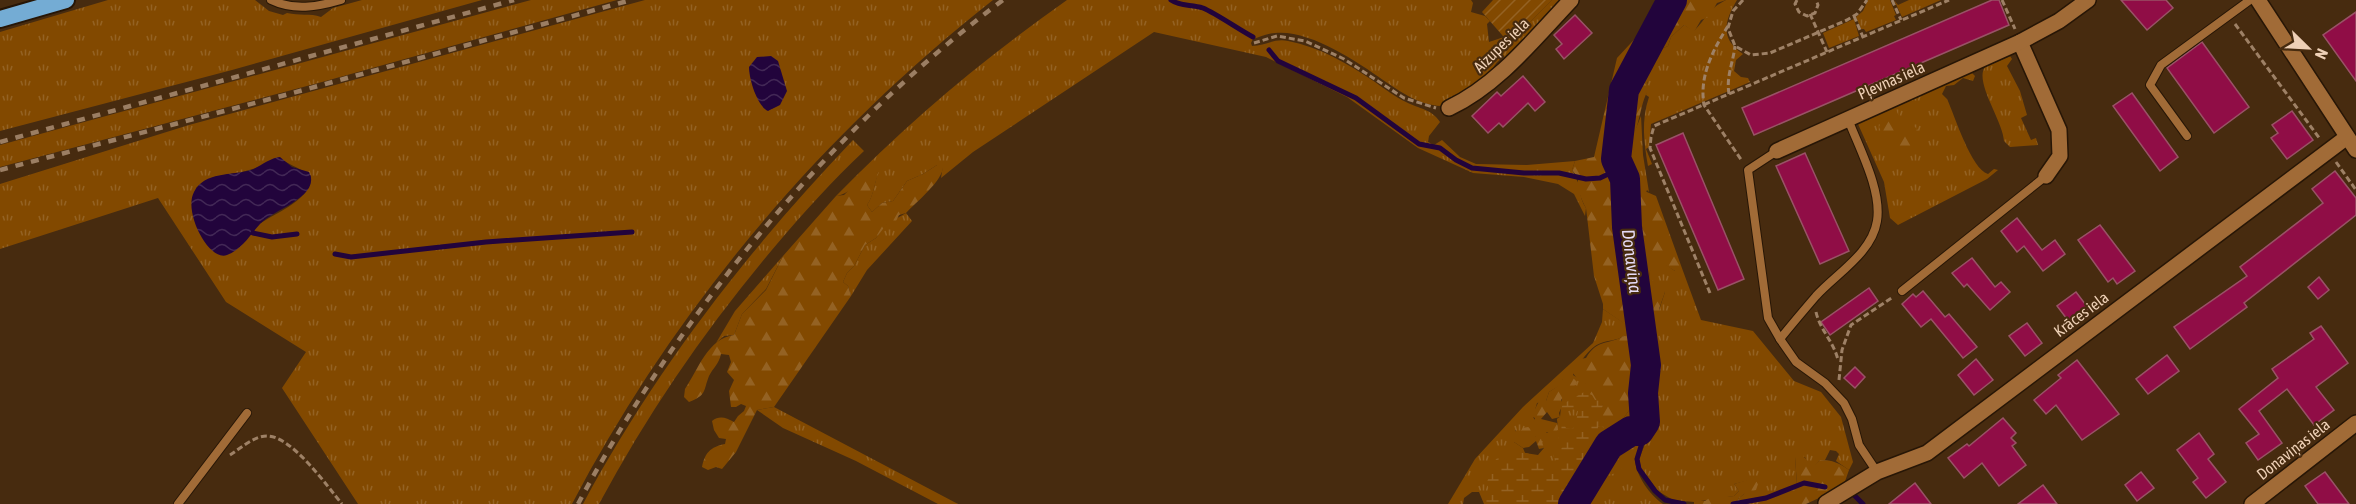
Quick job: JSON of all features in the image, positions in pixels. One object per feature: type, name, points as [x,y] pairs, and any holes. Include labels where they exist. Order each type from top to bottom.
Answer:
[{"type":"highway","points":[[0,19],[66,0]]},
{"type":"street","name":"Aizupes iela","points":[[1449,108],[1472,96],[1506,68],[1571,0]]},
{"type":"street","name":"Pļevnas iela","points":[[1777,151],[2020,42],[2059,21],[2088,0]]},
{"type":"street","points":[[2258,0],[2352,143]]},
{"type":"street","points":[[2020,42],[2059,130],[2060,156],[2046,176]]},
{"type":"street","name":"Krāces iela","points":[[1826,503],[1844,498],[1877,472],[1927,453],[2329,151],[2352,143]]},
{"type":"street","name":"Donaviņas iela","points":[[2252,504],[2356,423]]},
{"type":"lane","points":[[271,0],[294,7],[311,7],[341,0]]},
{"type":"lane","points":[[2187,136],[2150,85],[2161,65],[2250,0]]},
{"type":"lane","points":[[1780,339],[1817,295],[1864,248],[1877,222],[1877,205],[1871,178],[1848,119]]},
{"type":"lane","points":[[1777,151],[1748,170],[1768,318],[1796,362],[1825,383],[1844,403],[1852,419],[1859,445],[1877,472]]},
{"type":"lane","points":[[1902,291],[2046,176]]},
{"type":"lane","points":[[178,504],[247,413]]},
{"type":"path","points":[[1743,0],[1738,2],[1732,11],[1729,25],[1708,65],[1703,83],[1704,105],[1748,170]]},
{"type":"path","points":[[1797,0],[1795,4],[1798,12],[1807,16],[1815,13],[1818,5],[1816,0]]},
{"type":"path","points":[[1729,25],[1730,38],[1735,46],[1752,55],[1760,56],[1854,16],[1864,7],[1867,0]]},
{"type":"path","points":[[1892,0],[1901,21]]},
{"type":"path","points":[[1710,293],[1650,148],[1650,137],[1654,126],[1949,0]]},
{"type":"path","points":[[2002,0],[2020,42]]},
{"type":"path","points":[[1810,14],[1827,52]]},
{"type":"path","points":[[2229,15],[2356,190]]},
{"type":"path","points":[[1854,16],[1863,37]]},
{"type":"path","points":[[1254,43],[1277,36],[1305,41],[1344,59],[1404,98],[1426,107],[1449,108]]},
{"type":"path","points":[[1729,94],[1727,78],[1735,46]]},
{"type":"path","points":[[1839,365],[1849,329],[1902,291]]},
{"type":"path","points":[[1817,295],[1818,318],[1834,345],[1844,403]]},
{"type":"path","points":[[229,456],[253,440],[266,436],[277,437],[289,444],[342,504]]},
{"type":"green space","points":[[108,0],[255,0],[269,11],[283,15],[287,13],[321,17],[333,8],[362,0],[482,0],[232,70],[0,131],[0,32]]},
{"type":"green space","points":[[531,0],[617,0],[322,82],[0,167],[0,145]]},
{"type":"green space","points":[[645,0],[993,0],[929,53],[869,109],[811,168],[756,230],[704,295],[656,362],[612,432],[572,504],[358,504],[282,388],[306,352],[226,302],[158,198],[0,249],[0,184],[189,125]],"holes":[[[276,158],[311,176],[310,184],[301,198],[261,223],[196,188],[214,177],[253,169]]]},
{"type":"green space","points":[[1067,0],[1471,0],[1473,3],[1471,12],[1485,16],[1490,21],[1487,24],[1489,42],[1504,37],[1510,42],[1552,0],[1567,0],[1509,57],[1497,62],[1481,84],[1456,100],[1441,106],[1410,97],[1332,48],[1302,36],[1272,33],[1253,39],[1251,43],[1252,46],[1288,41],[1311,47],[1344,63],[1398,98],[1433,114],[1440,122],[1429,136],[1428,142],[1434,145],[1442,140],[1460,157],[1476,164],[1527,165],[1575,161],[1572,170],[1586,208],[1585,216],[1574,194],[1558,184],[1524,177],[1473,173],[1418,148],[1347,97],[1266,57],[1154,32],[973,152],[941,178],[943,165],[937,165],[907,181],[893,201],[882,203],[872,212],[867,205],[878,172],[851,190],[836,196],[891,142],[947,92]]},
{"type":"green space","points":[[1493,0],[1552,0],[1509,43],[1482,12]]},
{"type":"green space","points":[[1664,0],[1726,0],[1717,3],[1709,17],[1701,20],[1694,32],[1684,25],[1671,37],[1668,46],[1659,50],[1656,59],[1650,62],[1648,67],[1653,72],[1647,83],[1650,88],[1644,99],[1630,143],[1634,149],[1637,167],[1624,184],[1622,209],[1623,213],[1632,217],[1638,212],[1633,205],[1633,194],[1640,189],[1656,196],[1683,271],[1675,271],[1662,263],[1657,270],[1650,271],[1649,279],[1663,285],[1665,292],[1659,309],[1662,316],[1652,325],[1643,322],[1629,327],[1603,309],[1594,276],[1586,208],[1575,186],[1579,179],[1572,170],[1575,161],[1594,157],[1617,58],[1656,16]]},
{"type":"green space","points":[[1726,0],[1737,0],[1726,28],[1730,42],[1743,54],[1736,60],[1734,71],[1741,77],[1748,78],[1750,82],[1651,124],[1649,147],[1646,149],[1652,164],[1648,166],[1644,140],[1644,123],[1649,97],[1646,95],[1650,62],[1656,59],[1659,50],[1668,46],[1671,37],[1684,25],[1694,31],[1711,10]]},
{"type":"green space","points":[[1868,0],[1890,0],[1896,20],[1866,32],[1861,29],[1856,17],[1863,11]]},
{"type":"green space","points":[[1894,0],[1898,5],[1909,0],[1941,0],[1902,17]]},
{"type":"green space","points":[[1854,19],[1859,36],[1829,48],[1823,33]]},
{"type":"green space","points":[[2010,56],[2012,59],[2007,66],[2020,91],[2027,115],[2021,118],[2031,140],[2036,138],[2038,145],[2010,147],[2004,141],[1986,92],[1983,82],[1985,67]]},
{"type":"green space","points":[[1971,72],[1975,76],[1973,81],[1963,78],[1954,85],[1946,86],[1942,94],[1947,99],[1964,141],[1976,163],[1988,174],[1994,169],[1998,170],[1987,179],[1898,225],[1890,218],[1884,182],[1858,124],[1860,120]]},
{"type":"green space","points":[[1894,107],[1900,117],[1916,128],[1921,137],[1911,153],[1894,150],[1881,138],[1879,127],[1883,116]]},
{"type":"green space","points":[[1641,116],[1643,155],[1649,192],[1647,190],[1638,212],[1632,217],[1623,213],[1620,203],[1621,194],[1633,172],[1635,154],[1630,143]]},
{"type":"green space","points":[[853,140],[864,151],[798,220],[727,306],[659,402],[599,504],[583,504],[641,406],[706,313],[777,224]]},
{"type":"green space","points":[[937,165],[943,165],[942,171],[929,190],[906,213],[899,215],[896,221],[886,225],[876,238],[865,245],[843,282],[848,286],[851,296],[774,407],[757,410],[736,452],[722,469],[716,467],[708,470],[702,467],[709,451],[725,444],[726,439],[719,438],[712,421],[726,418],[734,422],[746,406],[741,404],[731,407],[729,391],[734,380],[727,372],[731,362],[729,355],[721,354],[702,395],[689,402],[684,397],[685,389],[710,348],[725,337],[734,335],[742,314],[766,290],[783,256],[836,196],[844,195],[866,173],[879,172],[867,205],[872,212],[882,203],[893,201],[907,181]]},
{"type":"green space","points":[[906,213],[912,221],[867,270],[851,296],[848,286],[843,282],[865,245],[876,238],[885,225]]},
{"type":"green space","points":[[783,256],[766,289],[742,314],[734,335],[724,336],[716,343],[735,311]]},
{"type":"green space","points":[[1662,262],[1675,271],[1683,271],[1701,320],[1753,331],[1794,381],[1821,392],[1841,417],[1853,462],[1849,470],[1836,461],[1839,454],[1836,451],[1830,450],[1825,460],[1820,460],[1812,468],[1805,457],[1795,457],[1797,485],[1779,493],[1779,504],[1746,504],[1738,499],[1754,479],[1734,484],[1739,491],[1734,496],[1694,502],[1673,500],[1658,491],[1641,468],[1639,459],[1645,444],[1644,433],[1648,420],[1646,388],[1649,357],[1643,322],[1659,310],[1665,292],[1649,279],[1650,271]]},
{"type":"green space","points":[[1603,309],[1630,327],[1636,326],[1643,363],[1638,352],[1624,336],[1592,348],[1573,375],[1587,384],[1618,426],[1630,409],[1636,410],[1642,405],[1643,422],[1605,455],[1635,461],[1638,473],[1645,485],[1663,504],[1484,504],[1479,492],[1472,492],[1464,498],[1463,504],[1448,504],[1475,459],[1523,407],[1593,343],[1602,322]],"holes":[[[1564,377],[1560,417],[1557,419],[1559,425],[1547,433],[1533,417],[1537,403],[1546,401],[1549,392],[1559,386]],[[1515,430],[1517,433],[1535,436],[1544,448],[1538,455],[1525,453],[1523,448],[1514,442]]]},
{"type":"green space","points":[[1624,336],[1633,337],[1633,346],[1643,363],[1639,390],[1642,405],[1636,410],[1630,409],[1618,426],[1613,428],[1598,415],[1603,405],[1584,392],[1586,384],[1577,378],[1571,368],[1576,362],[1579,363],[1580,359],[1586,358],[1594,348]]},
{"type":"green space","points":[[1569,374],[1577,382],[1569,388],[1561,400],[1563,404],[1559,413],[1560,417],[1552,419],[1547,412],[1541,419],[1557,423],[1559,429],[1554,433],[1543,432],[1534,421],[1535,418],[1530,416],[1530,409],[1535,409],[1539,401],[1546,401],[1549,392],[1558,386],[1558,381],[1562,380],[1564,375]]},
{"type":"green space","points":[[1584,392],[1592,395],[1595,400],[1601,401],[1603,405],[1599,415],[1601,420],[1614,430],[1609,431],[1601,426],[1598,427],[1598,431],[1611,436],[1616,433],[1622,435],[1639,427],[1647,418],[1645,439],[1638,460],[1633,463],[1624,463],[1620,471],[1613,474],[1604,475],[1601,471],[1596,472],[1576,504],[1484,504],[1484,498],[1489,491],[1487,482],[1496,459],[1514,453],[1527,453],[1550,466],[1556,460],[1553,456],[1557,449],[1562,448],[1564,442],[1559,440],[1557,419],[1560,417],[1566,428],[1571,429],[1575,427],[1578,411],[1561,409],[1563,404]]},
{"type":"green space","points":[[774,407],[958,504],[938,504],[856,461],[783,428],[757,410]]},
{"type":"green space","points":[[1528,427],[1534,430],[1535,436],[1541,439],[1544,448],[1539,449],[1536,441],[1529,447],[1523,448],[1514,442],[1506,431],[1510,428],[1519,433],[1523,428]]},
{"type":"green space","points":[[1801,453],[1812,467],[1820,460],[1825,460],[1836,462],[1849,470],[1843,487],[1806,504],[1779,504],[1778,493],[1784,487],[1797,485],[1795,457]]},
{"type":"green space","points":[[1754,478],[1758,484],[1756,490],[1738,499],[1746,504],[1694,504],[1694,501],[1705,501],[1717,493],[1725,497],[1734,496],[1739,491],[1734,484]]},
{"type":"water","points":[[771,56],[778,61],[787,91],[780,105],[768,111],[760,104],[754,92],[749,67],[757,57]]},
{"type":"water","points":[[280,157],[292,167],[309,172],[311,182],[307,191],[263,221],[232,252],[220,255],[213,251],[195,223],[192,211],[194,192],[199,185],[212,177],[251,170]]},
{"type":"building","points":[[1992,0],[1999,0],[2009,25],[1754,135],[1742,108]]},
{"type":"building","points":[[2121,0],[2166,0],[2173,8],[2147,30]]},
{"type":"building","points":[[2356,12],[2356,81],[2323,35]]},
{"type":"building","points":[[1575,15],[1592,33],[1564,59],[1556,49],[1562,44],[1554,35]]},
{"type":"building","points":[[2202,42],[2249,107],[2214,133],[2167,68]]},
{"type":"building","points":[[1523,76],[1545,102],[1535,111],[1528,103],[1503,127],[1499,123],[1488,133],[1472,116],[1497,92],[1501,96]]},
{"type":"building","points":[[2132,93],[2178,157],[2160,171],[2113,106]]},
{"type":"building","points":[[2292,111],[2313,140],[2287,159],[2271,138],[2278,133],[2272,125]]},
{"type":"building","points":[[1683,133],[1744,279],[1718,290],[1656,145]]},
{"type":"building","points":[[1805,153],[1849,251],[1820,264],[1776,166]]},
{"type":"building","points":[[2335,171],[2356,198],[2356,215],[2244,303],[2247,307],[2190,349],[2174,327],[2247,276],[2240,267],[2323,203],[2312,189]]},
{"type":"building","points":[[2017,218],[2042,250],[2055,240],[2065,254],[2043,271],[2024,246],[2017,252],[2001,231]]},
{"type":"building","points":[[2100,225],[2135,271],[2117,284],[2113,278],[2108,282],[2078,240]]},
{"type":"building","points":[[1972,258],[1995,287],[2001,282],[2010,292],[1990,310],[1967,284],[1964,287],[1952,273]]},
{"type":"building","points":[[2319,277],[2329,290],[2318,299],[2308,287]]},
{"type":"building","points":[[1869,288],[1878,301],[1830,335],[1821,322]]},
{"type":"building","points":[[1923,291],[1945,317],[1949,314],[1977,347],[1963,358],[1931,319],[1921,327],[1902,304],[1913,294],[1916,297]]},
{"type":"building","points":[[2076,292],[2089,309],[2070,323],[2057,306]]},
{"type":"building","points":[[2027,323],[2042,343],[2025,356],[2009,336]]},
{"type":"building","points":[[2321,326],[2348,363],[2316,387],[2334,410],[2314,425],[2287,389],[2259,411],[2282,443],[2258,460],[2246,443],[2259,434],[2239,409],[2278,378],[2272,369],[2314,339],[2310,333]]},
{"type":"building","points":[[2167,355],[2179,371],[2148,394],[2136,379]]},
{"type":"building","points":[[1976,359],[1993,380],[1974,395],[1958,375]]},
{"type":"building","points":[[2077,360],[2119,414],[2082,440],[2056,405],[2046,414],[2034,400],[2061,378],[2058,375]]},
{"type":"building","points":[[1855,367],[1865,377],[1855,388],[1844,378]]},
{"type":"building","points":[[2003,418],[2016,433],[2011,438],[2016,443],[2012,446],[2026,465],[1999,486],[1982,463],[1964,478],[1948,458],[1967,444],[1969,446]]},
{"type":"building","points":[[2199,433],[2214,454],[2208,459],[2226,482],[2206,498],[2193,482],[2198,478],[2177,450]]},
{"type":"building","points":[[2141,472],[2154,488],[2137,501],[2125,485]]},
{"type":"building","points":[[2325,472],[2349,504],[2318,504],[2305,486]]},
{"type":"building","points":[[1915,483],[1931,504],[1889,504]]},
{"type":"building","points":[[2043,485],[2057,504],[2018,504]]},
{"type":"waterway","points":[[1171,0],[1179,4],[1203,8],[1253,37]]},
{"type":"waterway","name":"Donaviņa","points":[[1573,504],[1609,445],[1631,431],[1639,431],[1645,422],[1643,393],[1646,365],[1627,227],[1625,179],[1616,159],[1624,90],[1672,0]]},
{"type":"waterway","points":[[1269,50],[1278,61],[1356,98],[1419,144],[1440,148],[1472,168],[1524,173],[1559,173],[1586,179],[1600,178],[1621,168]]},
{"type":"waterway","points":[[335,254],[351,257],[486,242],[632,232]]},
{"type":"waterway","points":[[253,233],[272,237],[297,234]]},
{"type":"waterway","points":[[1639,431],[1642,443],[1637,459],[1639,469],[1655,491],[1665,500],[1684,504]]},
{"type":"waterway","points":[[1733,504],[1766,498],[1804,483],[1825,487]]},
{"type":"waterway","points":[[1855,496],[1863,504]]},
{"type":"railway","points":[[0,142],[514,0]]},
{"type":"railway","points":[[0,170],[631,0]]},
{"type":"railway","points":[[578,504],[618,433],[663,363],[711,295],[763,229],[819,166],[878,107],[939,51],[1003,0]]}]
